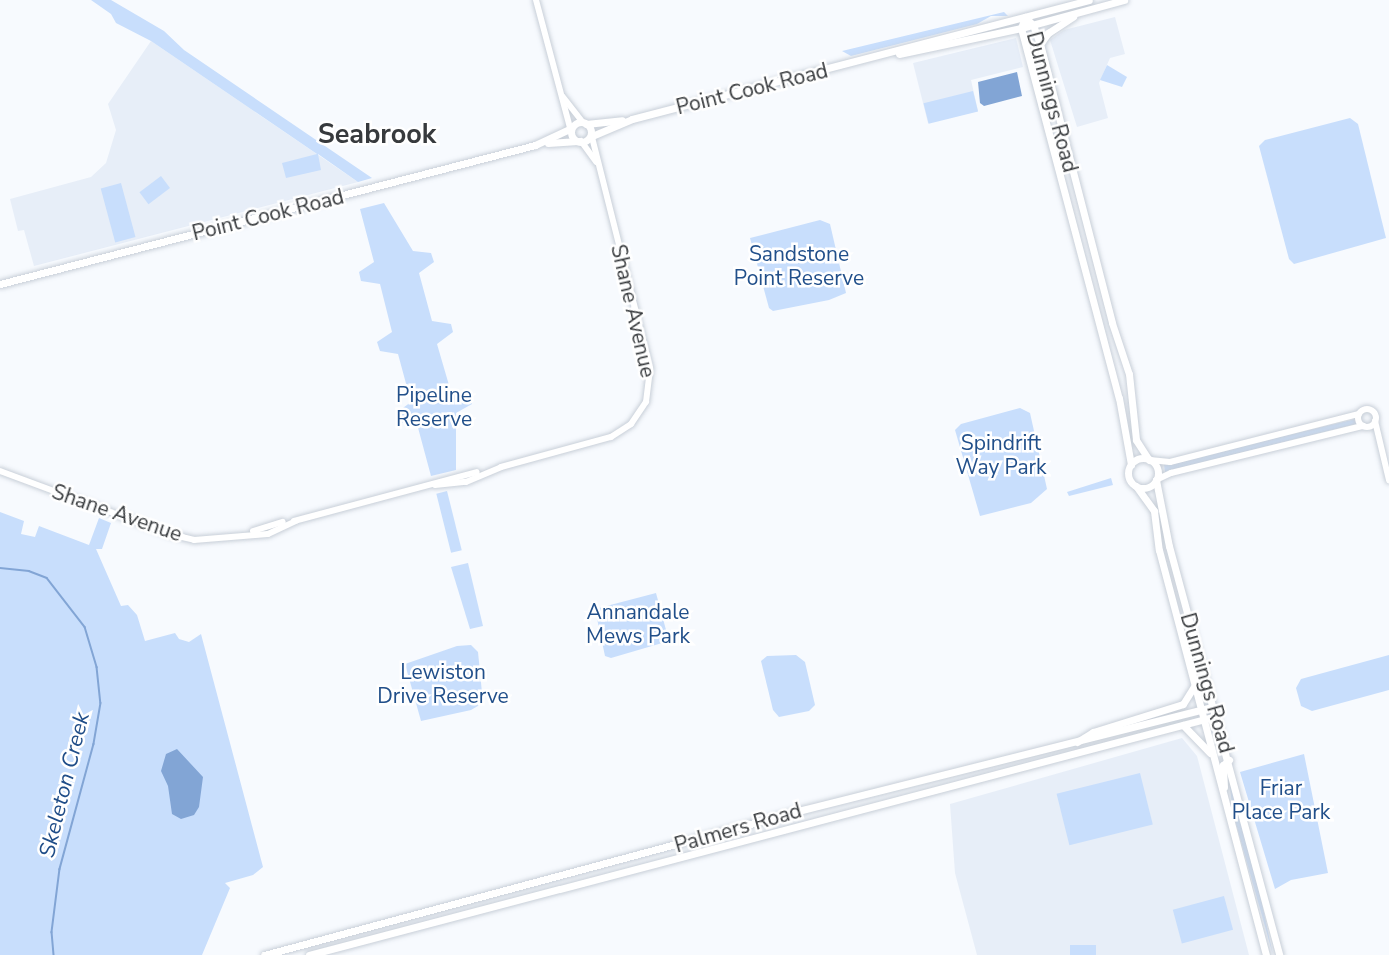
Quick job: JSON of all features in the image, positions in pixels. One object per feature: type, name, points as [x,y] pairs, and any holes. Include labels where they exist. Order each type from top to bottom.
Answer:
[{"type":"main road","name":"Point Cook Road","points":[[0,284],[535,145],[579,141],[632,119],[872,59],[1089,0]]},
{"type":"main road","name":"Point Cook Road","points":[[872,59],[1021,28],[1124,0]]},
{"type":"main road","points":[[1040,44],[1048,33],[1077,14]]},
{"type":"main road","name":"Dunnings Road","points":[[1131,465],[1119,398],[1021,28],[1025,17],[1033,25],[1040,44],[1112,323],[1129,374],[1136,440],[1149,460]]},
{"type":"main road","name":"Point Cook Road","points":[[535,145],[584,123],[632,119]]},
{"type":"main road","points":[[584,123],[592,136]]},
{"type":"main road","points":[[570,128],[572,137],[579,141]]},
{"type":"main road","points":[[1139,459],[1149,460],[1157,469],[1156,480],[1147,488],[1136,486],[1129,478],[1131,465],[1139,459]]},
{"type":"main road","name":"Dunnings Road","points":[[1156,480],[1169,546],[1279,955]]},
{"type":"main road","name":"Dunnings Road","points":[[1136,486],[1154,511],[1159,550],[1266,955]]},
{"type":"main road","points":[[1069,746],[1093,732],[1183,705],[1196,685]]},
{"type":"main road","name":"Palmers Road","points":[[264,955],[809,808],[967,767],[1069,746],[1213,707]]},
{"type":"main road","name":"Palmers Road","points":[[309,955],[1216,716]]},
{"type":"main road","points":[[1183,725],[1214,757]]},
{"type":"main road","points":[[1223,789],[1223,765],[1228,760]]},
{"type":"street","points":[[536,0],[570,128]]},
{"type":"street","points":[[559,88],[570,110],[584,123]]},
{"type":"street","name":"Shane Avenue","points":[[0,471],[169,534],[205,540],[237,536],[611,437],[635,419],[648,395],[649,361],[592,136]]},
{"type":"street","name":"Shane Avenue","points":[[579,141],[598,165]]},
{"type":"street","points":[[1149,460],[1170,462],[1371,411],[1389,480]]},
{"type":"street","points":[[1359,414],[1380,445]]},
{"type":"street","points":[[1156,480],[1171,473],[1366,426],[1375,421]]},
{"type":"shaded area","points":[[1115,17],[1125,54],[1110,58],[1099,83],[1108,118],[1077,127],[1050,40],[1064,30]]},
{"type":"shaded area","points":[[1016,38],[1023,67],[971,80],[978,111],[928,123],[913,63]]},
{"type":"shaded area","points":[[151,41],[358,182],[34,266],[24,230],[18,231],[10,199],[91,177],[106,163],[116,130],[108,104]]},
{"type":"shaded area","points":[[1017,72],[1022,96],[984,106],[980,103],[978,82]]},
{"type":"shaded area","points":[[1182,738],[1197,756],[1249,955],[977,955],[955,873],[950,804]]},
{"type":"shaded area","points":[[177,749],[203,777],[199,807],[194,815],[181,819],[172,814],[168,786],[161,771],[166,754]]},
{"type":"green space","points":[[91,0],[111,0],[164,31],[184,50],[372,178],[358,182],[318,154],[321,170],[286,178],[282,163],[317,154],[151,41],[116,23],[111,14]]},
{"type":"green space","points":[[1004,12],[1008,16],[991,16],[977,24],[851,56],[842,51]]},
{"type":"green space","points":[[1107,65],[1127,77],[1122,87],[1100,80]]},
{"type":"green space","points":[[973,91],[978,111],[929,124],[924,103]]},
{"type":"green space","points":[[1350,118],[1358,124],[1386,238],[1294,264],[1289,259],[1259,146],[1265,140]]},
{"type":"green space","points":[[161,176],[170,188],[148,204],[139,192]]},
{"type":"green space","points":[[121,183],[135,237],[115,243],[101,188]]},
{"type":"green space","name":"Pipeline Reserve","points":[[384,203],[413,251],[431,253],[434,262],[419,273],[432,321],[451,324],[453,332],[437,344],[451,392],[469,395],[472,404],[456,413],[456,470],[431,476],[417,424],[398,422],[396,413],[411,402],[398,354],[380,351],[377,342],[392,332],[380,284],[361,281],[359,272],[374,262],[360,209]]},
{"type":"green space","name":"Sandstone Point Reserve","points":[[820,220],[830,224],[846,293],[829,300],[773,311],[769,308],[750,238]]},
{"type":"green space","name":"Spindrift Way Park","points":[[1020,408],[1030,413],[1047,489],[1031,503],[980,516],[955,430],[961,424]]},
{"type":"green space","points":[[1356,419],[1356,424],[1165,472],[1164,464]]},
{"type":"green space","points":[[1111,478],[1113,485],[1069,496],[1067,492]]},
{"type":"green space","points":[[447,491],[462,550],[451,553],[436,494]]},
{"type":"green space","points":[[0,512],[24,521],[21,534],[35,537],[39,526],[89,545],[99,518],[111,523],[102,549],[96,549],[121,606],[128,605],[137,615],[145,641],[175,633],[179,639],[189,642],[201,634],[263,867],[253,875],[225,883],[230,888],[202,955],[0,955]]},
{"type":"green space","points":[[468,563],[483,626],[470,629],[451,567]]},
{"type":"green space","name":"Annandale Mews Park","points":[[656,593],[669,641],[611,658],[605,656],[595,609]]},
{"type":"green space","name":"Lewiston Drive Reserve","points":[[471,645],[478,652],[483,703],[471,710],[421,721],[405,664],[457,646]]},
{"type":"green space","points":[[796,655],[805,662],[815,705],[809,711],[779,717],[773,710],[761,661],[767,656]]},
{"type":"green space","points":[[1389,655],[1389,690],[1312,711],[1301,706],[1296,688],[1301,679]]},
{"type":"green space","name":"Friar Place Park","points":[[1304,754],[1328,873],[1291,880],[1275,889],[1240,772]]},
{"type":"green space","points":[[1228,771],[1261,899],[1273,955],[1233,813]]},
{"type":"green space","points":[[1140,773],[1153,824],[1069,845],[1057,794]]},
{"type":"green space","points":[[1224,896],[1233,930],[1182,944],[1173,910]]},
{"type":"green space","points":[[1070,945],[1096,945],[1096,955],[1070,955]]},
{"type":"waterway","name":"Skeleton Creek","points":[[0,568],[29,571],[47,578],[85,627],[97,667],[101,703],[94,744],[60,869],[52,932],[54,955]]},
{"type":"district","name":"Seabrook","points":[[377,135]]}]
